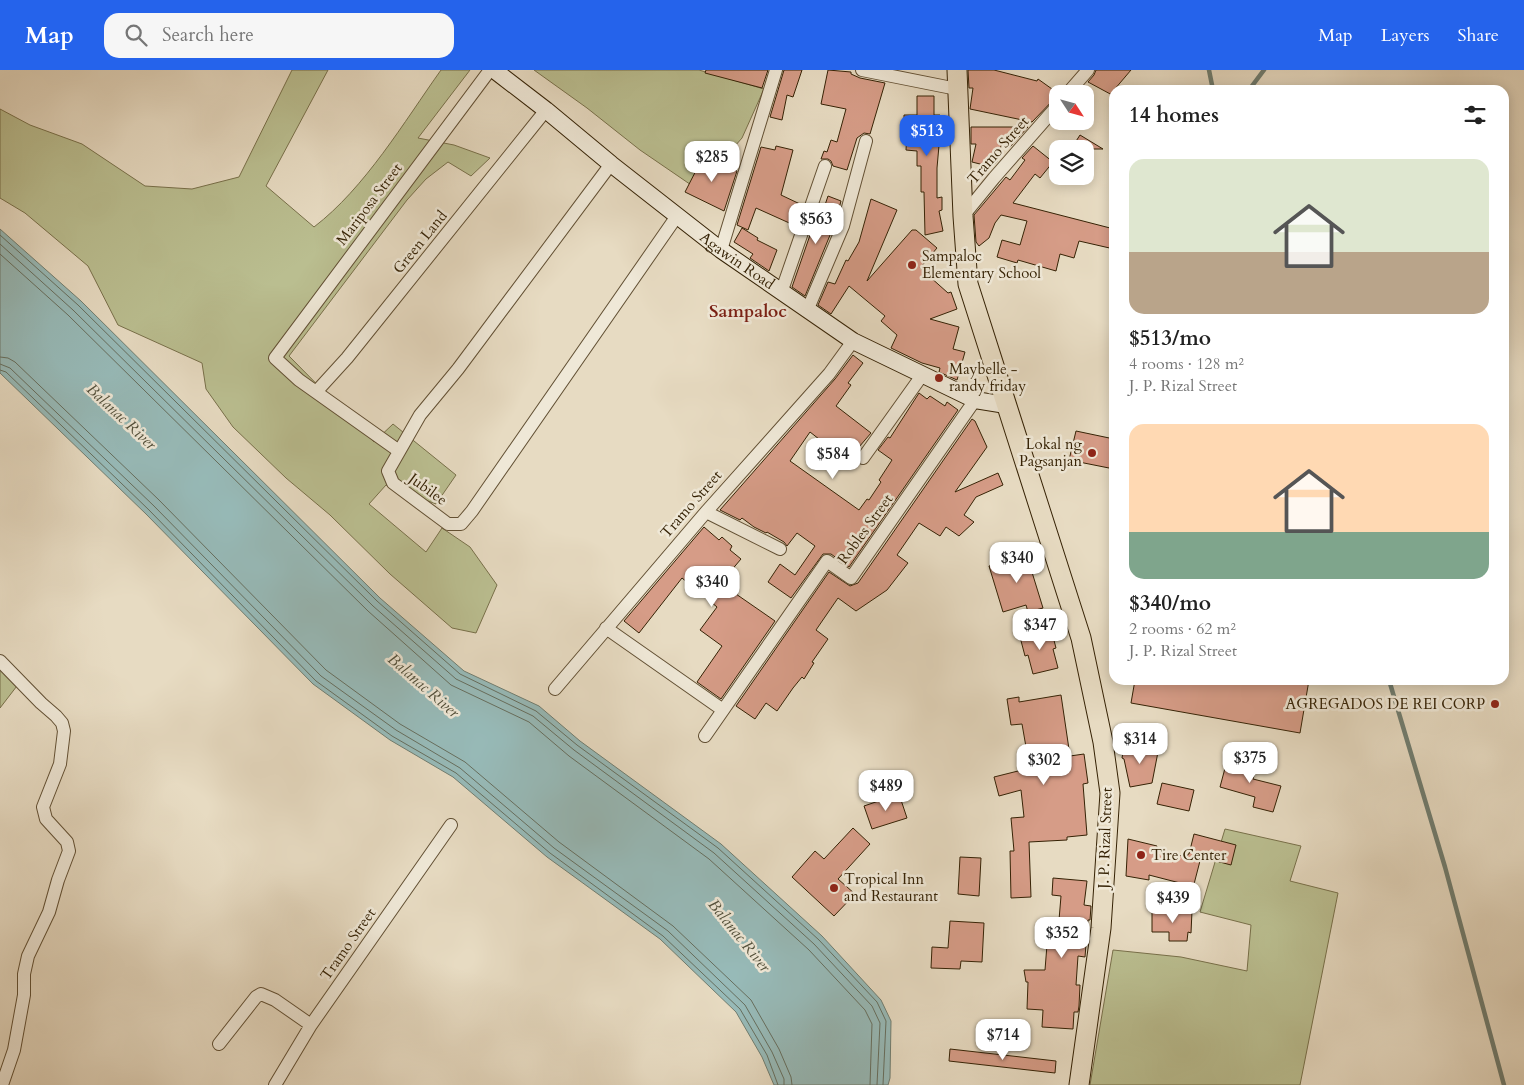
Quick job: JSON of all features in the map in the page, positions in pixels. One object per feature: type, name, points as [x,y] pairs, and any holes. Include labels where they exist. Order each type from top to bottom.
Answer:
[{"type":"main road","name":"J. P. Rizal Street","points":[[957,70],[963,216],[968,284],[1081,638],[1103,742],[1110,794],[1100,928],[1079,1085]]},
{"type":"street","name":"Agawin Road","points":[[492,70],[546,110],[611,164],[721,250],[853,342],[975,400],[1006,405]]},
{"type":"street","name":"Mariposa Street","points":[[316,392],[274,358],[492,70]]},
{"type":"street","points":[[721,250],[776,70]]},
{"type":"street","points":[[862,70],[958,89]]},
{"type":"street","points":[[1076,85],[1088,70]]},
{"type":"street","name":"Green Land","points":[[316,392],[347,358],[546,110]]},
{"type":"street","name":"Tramo Street","points":[[963,216],[1049,115]]},
{"type":"street","points":[[807,311],[843,226],[866,141]]},
{"type":"street","name":"Jubilee","points":[[611,164],[458,369],[420,415],[388,471],[393,483],[448,524],[461,524],[472,511],[677,216]]},
{"type":"street","points":[[781,293],[824,166]]},
{"type":"street","name":"Tramo Street","points":[[555,689],[706,512],[829,374],[853,342]]},
{"type":"street","points":[[863,458],[923,374]]},
{"type":"street","points":[[316,392],[398,451]]},
{"type":"street","name":"Robles Street","points":[[705,736],[827,561],[851,578],[975,400]]},
{"type":"street","points":[[706,512],[780,549]]},
{"type":"street","points":[[606,628],[723,710]]},
{"type":"street","points":[[0,661],[62,723],[64,731],[60,764],[42,807],[46,819],[67,842],[69,850],[45,920],[28,956],[24,974],[24,995],[14,1050],[2,1085]]},
{"type":"street","name":"Tramo Street","points":[[275,1085],[311,1025],[451,825]]},
{"type":"street","points":[[219,1044],[256,997],[261,994],[275,1000],[311,1025]]},
{"type":"green space","points":[[292,70],[328,70],[266,186],[314,227],[333,211],[367,174],[441,70],[470,70],[418,138],[454,145],[490,158],[471,176],[448,162],[426,179],[407,200],[289,356],[374,442],[393,424],[456,475],[436,504],[386,485],[369,504],[426,552],[442,528],[470,547],[497,585],[476,633],[452,628],[390,574],[330,515],[286,478],[233,427],[206,389],[202,363],[118,325],[88,266],[25,213],[0,198],[0,109],[30,125],[82,144],[145,186],[192,189],[239,177]]},
{"type":"green space","points":[[534,70],[699,70],[764,89],[742,138],[697,189],[640,150],[587,108]]},
{"type":"green space","points":[[0,661],[20,682],[0,708]]},
{"type":"green space","points":[[1225,829],[1301,846],[1290,881],[1338,893],[1300,1085],[1090,1085],[1113,950],[1181,957],[1247,971],[1251,925],[1200,912]]},
{"type":"water","name":"Balanac River","points":[[0,229],[81,301],[380,598],[464,671],[539,706],[580,741],[721,844],[822,936],[881,1000],[891,1021],[890,1078],[888,1085],[774,1085],[762,1057],[736,1012],[660,939],[547,857],[453,777],[390,740],[313,684],[146,514],[0,373]]},
{"type":"building","points":[[706,70],[768,70],[762,88],[705,73]]},
{"type":"building","points":[[784,70],[802,70],[793,97],[787,95],[782,120],[770,117]]},
{"type":"building","points":[[828,70],[851,72],[851,74],[860,78],[885,83],[870,134],[864,133],[857,138],[847,170],[833,166],[828,159],[821,159],[824,151],[827,152],[831,140],[837,142],[846,109],[821,104]]},
{"type":"building","points":[[968,70],[994,70],[1037,81],[1038,79],[1049,87],[1049,104],[1032,122],[970,109],[973,88],[969,88]]},
{"type":"building","points":[[1096,70],[1131,70],[1118,85],[1109,85],[1109,93],[1088,82]]},
{"type":"building","points":[[917,96],[934,96],[934,115],[940,115],[937,198],[942,197],[942,210],[939,211],[943,231],[925,235],[924,192],[921,192],[921,166],[917,166],[917,151],[906,150],[907,134],[904,134],[904,115],[917,115]]},
{"type":"building","points":[[971,127],[1028,127],[1009,148],[1002,142],[997,162],[992,167],[972,162],[976,144],[971,144]]},
{"type":"building","points":[[1080,135],[1088,140],[1077,140]]},
{"type":"building","points":[[1094,144],[1103,149],[1094,149]]},
{"type":"building","points":[[776,146],[793,150],[781,195],[800,204],[802,207],[796,226],[756,208],[748,230],[737,225],[761,147],[775,150]]},
{"type":"building","points":[[1033,146],[1049,159],[1049,167],[1040,178],[1035,174],[1013,203],[1109,228],[1109,248],[1079,241],[1074,258],[1060,254],[1056,271],[1018,260],[1017,263],[997,257],[1002,240],[1020,245],[1027,221],[1001,215],[995,223],[989,238],[979,246],[976,242],[974,215],[1006,177],[1010,180],[1025,160],[1022,158]]},
{"type":"building","points":[[704,155],[737,171],[724,211],[685,192]]},
{"type":"building","points":[[828,196],[841,201],[835,223],[805,296],[792,287],[817,215],[821,217]]},
{"type":"building","points":[[871,199],[897,210],[867,281],[912,230],[916,230],[937,248],[920,268],[948,293],[951,292],[957,309],[930,319],[959,327],[953,349],[965,352],[957,380],[939,372],[940,368],[922,363],[891,348],[897,335],[881,321],[885,316],[849,286],[831,314],[818,305],[828,282],[835,284],[846,260],[848,261],[859,242]]},
{"type":"building","points":[[742,228],[758,238],[757,240],[777,250],[769,271],[750,258],[753,254],[734,242]]},
{"type":"building","points":[[853,355],[863,363],[848,383],[851,385],[836,406],[871,433],[847,461],[810,432],[790,461],[859,510],[867,499],[869,500],[881,482],[879,480],[892,460],[878,450],[888,437],[890,438],[919,393],[927,399],[930,396],[945,406],[947,402],[958,410],[849,567],[831,554],[823,554],[791,598],[768,582],[780,564],[795,575],[815,546],[797,533],[787,546],[784,542],[754,527],[742,518],[740,520],[720,510],[835,379]]},
{"type":"building","points":[[972,419],[975,421],[987,447],[955,492],[998,473],[1003,485],[976,497],[964,515],[974,522],[959,536],[946,527],[940,536],[919,523],[897,555],[908,563],[887,590],[856,611],[838,598],[816,630],[828,639],[812,662],[814,663],[804,679],[802,677],[777,711],[766,703],[755,719],[736,706],[829,572],[850,586],[858,583]]},
{"type":"building","name":"Lokal ng Pagsanjan","points":[[1076,431],[1109,438],[1109,468],[1069,460]]},
{"type":"building","points":[[704,527],[719,540],[722,537],[732,546],[730,550],[741,559],[724,579],[726,581],[723,585],[775,621],[721,699],[697,682],[722,646],[700,630],[717,607],[682,578],[639,633],[624,621]]},
{"type":"building","points":[[1033,553],[1037,567],[1031,569],[1043,608],[1028,612],[1026,605],[1003,612],[989,566]]},
{"type":"building","points":[[1051,629],[1056,648],[1053,649],[1058,668],[1033,674],[1028,655],[1025,656],[1020,637]]},
{"type":"building","points":[[1134,685],[1308,685],[1300,733],[1131,703]]},
{"type":"building","points":[[1061,695],[1070,756],[1084,754],[1088,783],[1083,784],[1087,835],[1067,837],[1067,840],[1029,842],[1031,897],[1011,898],[1010,851],[1014,851],[1011,818],[1024,817],[1021,790],[999,796],[994,777],[1034,767],[1031,746],[1026,747],[1022,724],[1011,725],[1007,699],[1019,697],[1019,702]]},
{"type":"building","points":[[1124,746],[1158,752],[1152,783],[1130,787],[1124,759],[1122,758]]},
{"type":"building","points":[[1228,757],[1257,765],[1253,779],[1281,786],[1273,812],[1253,807],[1255,797],[1220,787]]},
{"type":"building","points":[[1162,783],[1194,790],[1189,811],[1157,804]]},
{"type":"building","points":[[899,794],[907,818],[872,829],[864,806]]},
{"type":"building","points":[[853,828],[870,844],[838,879],[855,894],[834,916],[792,877],[815,851],[824,859]]},
{"type":"building","points":[[1194,834],[1236,845],[1231,865],[1201,857],[1193,888],[1149,875],[1149,880],[1126,876],[1128,839],[1157,846],[1156,850],[1187,857]]},
{"type":"building","points":[[960,857],[981,858],[979,896],[958,894]]},
{"type":"building","points":[[1053,878],[1087,881],[1084,905],[1091,906],[1085,957],[1078,956],[1076,985],[1080,985],[1079,1006],[1078,1012],[1074,1012],[1073,1029],[1042,1027],[1043,1010],[1027,1009],[1028,982],[1026,982],[1024,970],[1045,970],[1048,932],[1058,932],[1061,896],[1052,895]]},
{"type":"building","points":[[1152,910],[1192,911],[1191,933],[1188,932],[1187,941],[1169,941],[1169,932],[1152,932]]},
{"type":"building","points":[[950,921],[984,923],[982,962],[961,961],[960,969],[931,968],[932,947],[948,948]]},
{"type":"building","points":[[950,1049],[1056,1061],[1055,1073],[949,1061]]},
{"type":"waterway","points":[[1209,70],[1212,85]]},
{"type":"waterway","points":[[1253,85],[1264,70]]},
{"type":"waterway","points":[[1390,685],[1445,867],[1504,1085]]},
{"type":"place","name":"Sampaloc Elementary School","points":[[912,265]]},
{"type":"place","name":"Maybelle - randy friday","points":[[939,378]]},
{"type":"place","name":"Lokal ng Pagsanjan","points":[[1092,453]]},
{"type":"place","name":"AGREGADOS DE REI CORP","points":[[1495,704]]},
{"type":"place","name":"Tire Center","points":[[1141,855]]},
{"type":"place","name":"Tropical Inn and Restaurant","points":[[834,888]]},
{"type":"district","name":"Sampaloc","points":[[748,311]]}]
